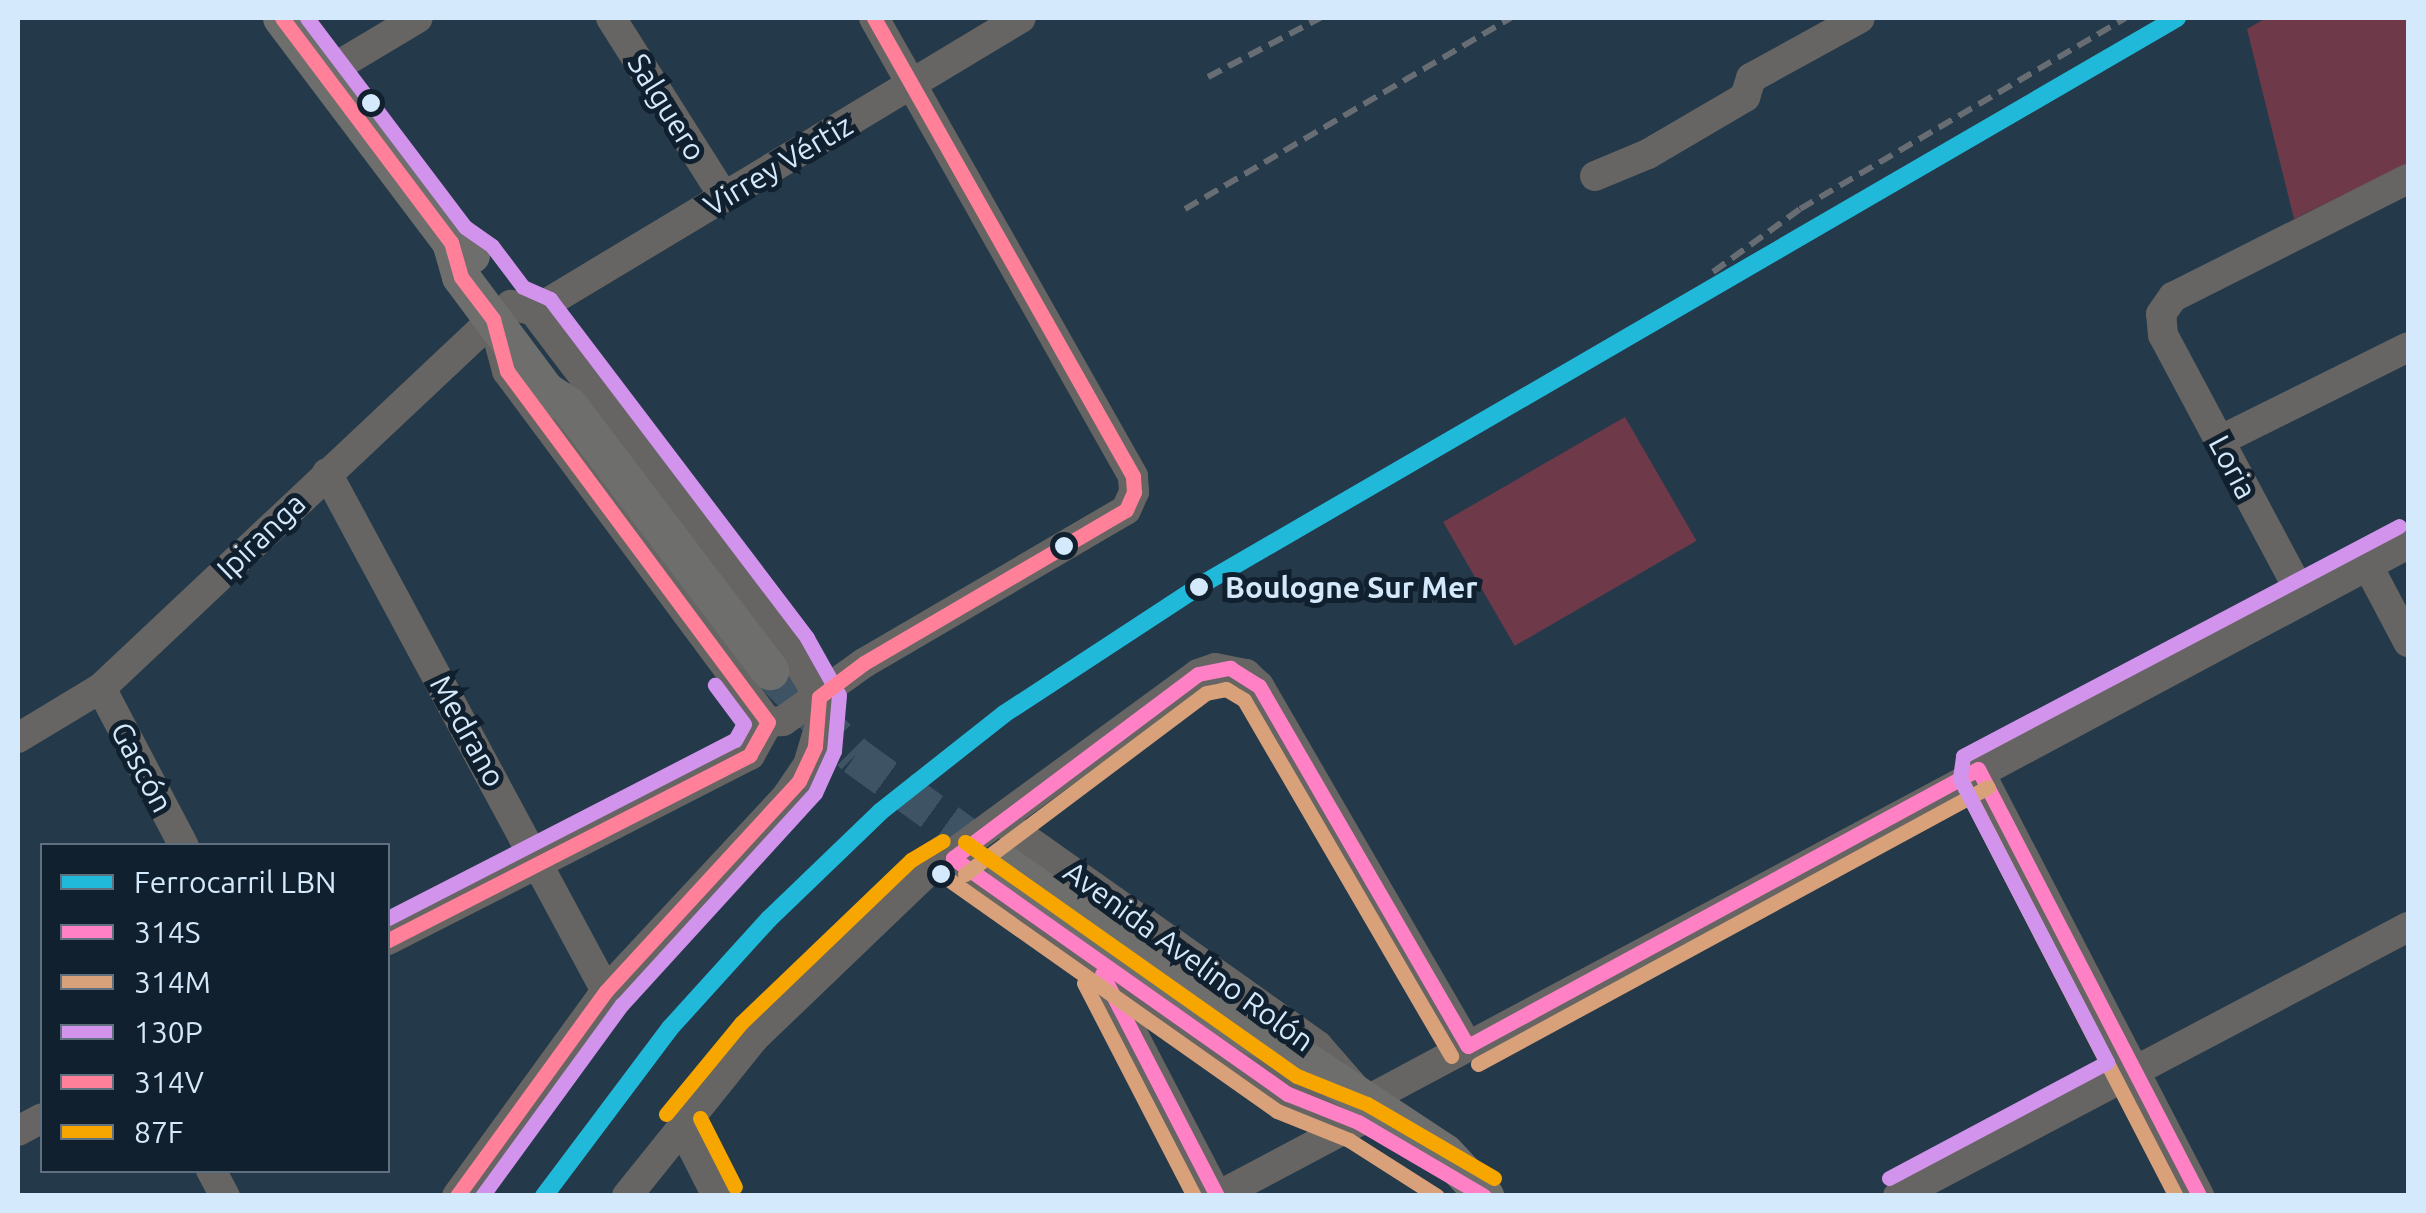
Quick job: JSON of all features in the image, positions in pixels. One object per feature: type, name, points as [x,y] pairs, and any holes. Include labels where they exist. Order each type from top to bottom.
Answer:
[{"type":"main road","points":[[282,18],[450,242],[477,260],[564,378],[569,406],[770,671]]},
{"type":"main road","name":"Avenida Avelino Rolón","points":[[1006,864],[1246,1032],[1291,1079],[1362,1111],[1434,1172],[1477,1189]]},
{"type":"street","points":[[324,74],[418,18]]},
{"type":"street","name":"Salguero","points":[[611,18],[724,197]]},
{"type":"street","points":[[768,722],[783,721],[864,663],[1126,510],[1134,492],[1133,476],[874,18]]},
{"type":"street","name":"Virrey Vértiz","points":[[512,312],[724,197],[1021,18]]},
{"type":"street","points":[[1595,176],[1648,154],[1745,96],[1751,78],[1860,18]]},
{"type":"street","name":"Loria","points":[[2304,599],[2163,336],[2161,314],[2173,297],[2408,179]]},
{"type":"street","points":[[457,1196],[606,991],[799,780],[816,746],[820,697],[792,650],[512,312]]},
{"type":"street","points":[[512,312],[508,370],[768,722]]},
{"type":"street","name":"Ipiranga","points":[[18,738],[101,688],[327,473],[512,312]]},
{"type":"street","points":[[2219,442],[2408,347]]},
{"type":"street","name":"Medrano","points":[[327,473],[540,862],[606,991]]},
{"type":"street","points":[[1098,966],[1218,1196],[1468,1046],[1978,769],[2408,544]]},
{"type":"street","points":[[2368,566],[2408,642]]},
{"type":"street","points":[[627,1196],[756,1037],[925,874],[953,858],[1198,674],[1215,668],[1246,674],[1259,686],[1468,1046]]},
{"type":"street","name":"Gascón","points":[[101,688],[182,843]]},
{"type":"street","points":[[390,939],[750,755],[768,722]]},
{"type":"street","points":[[1978,769],[2200,1196]]},
{"type":"street","name":"Avenida Avelino Rolón","points":[[1002,822],[1318,1046],[1362,1111]]},
{"type":"street","name":"Avenida Avelino Rolón","points":[[953,858],[1098,966],[1288,1094],[1362,1111]]},
{"type":"street","points":[[1898,1196],[2408,927]]},
{"type":"street","points":[[682,1127],[717,1196]]},
{"type":"street","points":[[213,1173],[225,1196]]},
{"type":"shaded area","points":[[2266,18],[2408,18],[2408,163],[2294,219],[2247,29]]},
{"type":"shaded area","points":[[1625,417],[1696,541],[1515,646],[1443,522]]},
{"type":"tunnel","points":[[770,671],[855,756],[1006,865]]},
{"type":"railway","points":[[1208,77],[1320,18]]},
{"type":"railway","points":[[1185,209],[1511,18]]},
{"type":"railway","points":[[1713,272],[1800,209],[2125,18]]},
{"type":"rail line","name":"LBN","points":[[544,1196],[671,1027],[769,919],[880,812],[1004,714],[1206,582],[2177,18]]},
{"type":"transit line","name":"314V","points":[[282,18],[451,242],[461,277],[493,319],[507,371],[768,722],[750,755],[390,939]]},
{"type":"transit line","name":"130P","points":[[307,18],[465,227],[492,246],[523,287],[550,299],[807,638],[839,695],[834,751],[815,793],[622,1004],[482,1196]]},
{"type":"transit line","name":"314V","points":[[457,1196],[606,991],[799,781],[815,746],[819,697],[864,663],[1126,510],[1134,492],[1133,476],[874,18]]},
{"type":"transit line","name":"130P","points":[[1889,1178],[2107,1062],[1960,778],[1963,756],[2399,526]]},
{"type":"transit line","name":"314S","points":[[953,858],[1198,674],[1230,668],[1259,686],[1468,1046]]},
{"type":"transit line","name":"130P","points":[[390,917],[735,740],[744,724],[715,685]]},
{"type":"transit line","name":"314M","points":[[965,874],[1206,693],[1226,689],[1244,700],[1451,1056]]},
{"type":"transit line","name":"314S","points":[[1978,769],[2199,1196]]},
{"type":"transit line","name":"314S","points":[[1468,1046],[1978,769]]},
{"type":"transit line","name":"314M","points":[[1960,778],[2176,1196]]},
{"type":"transit line","name":"314M","points":[[1478,1064],[1988,787]]},
{"type":"transit line","name":"87F","points":[[666,1114],[741,1023],[911,860],[943,841]]},
{"type":"transit line","name":"87F","points":[[965,842],[1297,1076],[1367,1104],[1494,1178]]},
{"type":"transit line","name":"314S","points":[[953,858],[1288,1094],[1358,1122],[1484,1196]]},
{"type":"transit line","name":"314M","points":[[941,874],[1277,1111],[1349,1140],[1437,1196]]},
{"type":"transit line","name":"314S","points":[[1102,974],[1217,1196]]},
{"type":"transit line","name":"314M","points":[[1084,983],[1194,1196]]},
{"type":"transit line","name":"87F","points":[[700,1118],[735,1187]]},
{"type":"place","name":"Boulogne Sur Mer","points":[[1199,587]]}]
